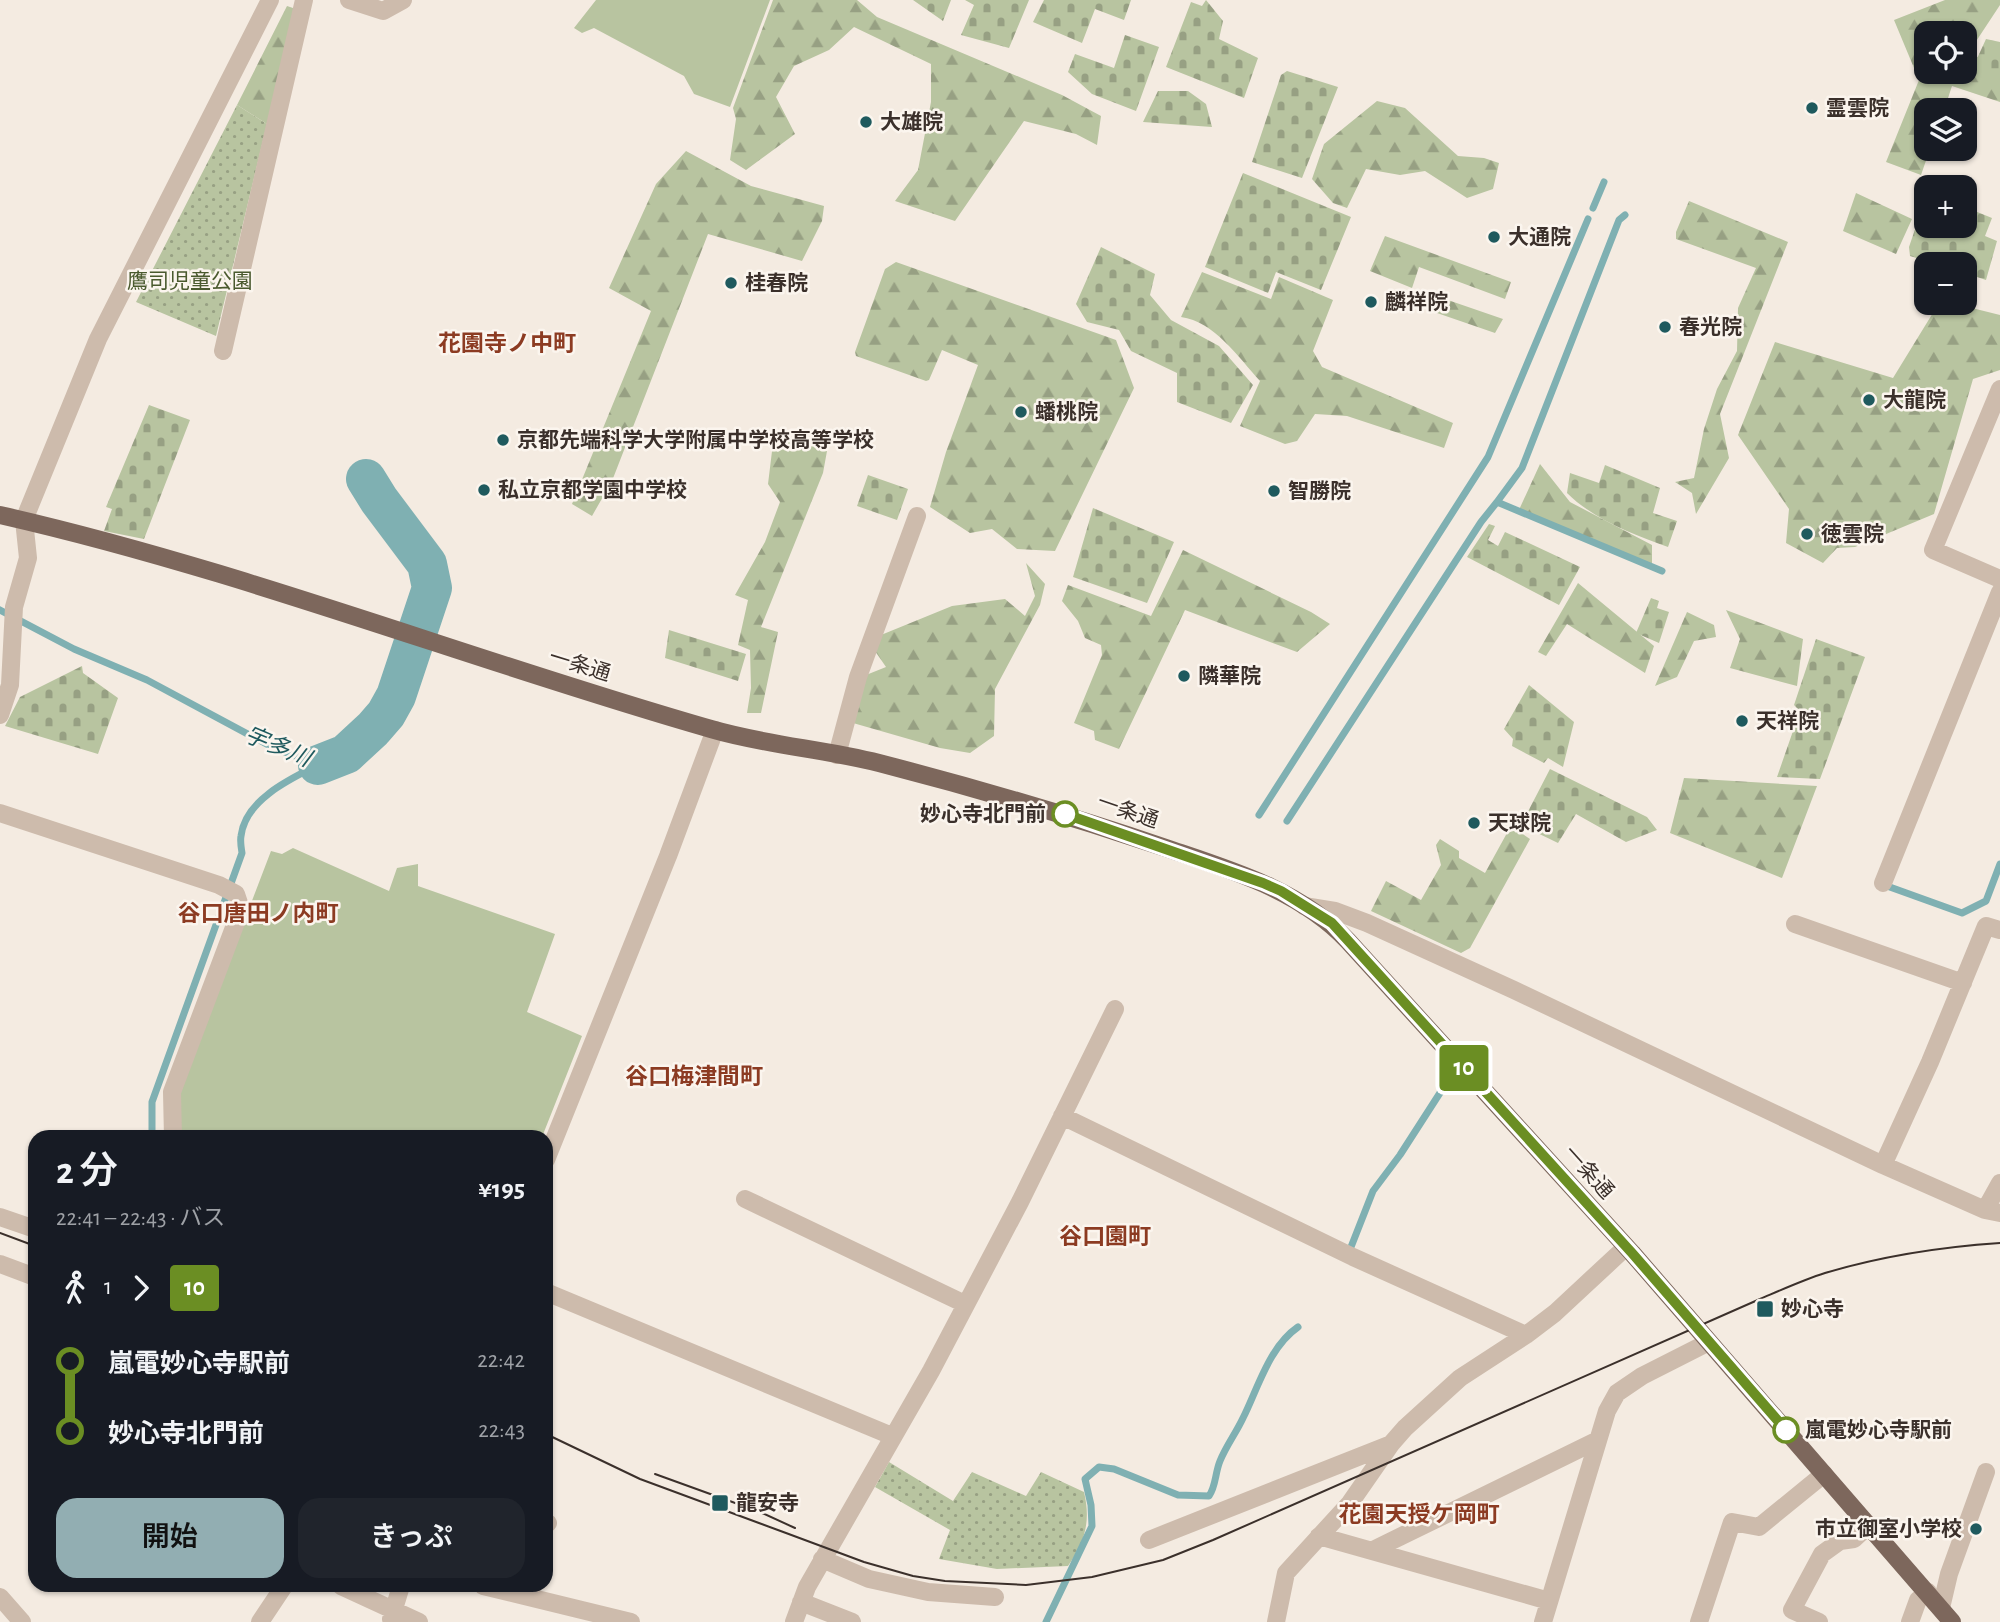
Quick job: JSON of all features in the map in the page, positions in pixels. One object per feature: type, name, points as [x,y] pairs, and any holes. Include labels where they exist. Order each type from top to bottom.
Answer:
[{"type":"main road","name":"一条通","points":[[0,515],[147,552],[291,594],[430,641],[715,730],[875,762],[1066,814],[1244,875],[1281,891],[1332,923],[1626,1247],[1952,1622]]},
{"type":"street","points":[[0,715],[10,685],[15,615],[28,558],[24,520],[98,338],[270,0]]},
{"type":"street","points":[[223,351],[304,0]]},
{"type":"street","points":[[349,0],[383,12],[403,0]]},
{"type":"street","points":[[2000,389],[1933,550],[2000,579]]},
{"type":"street","points":[[837,755],[858,677],[917,516]]},
{"type":"street","points":[[1883,883],[2000,592]]},
{"type":"street","points":[[553,1143],[668,856],[715,730]]},
{"type":"street","points":[[0,813],[219,885],[236,894],[241,909],[172,1092],[173,1130]]},
{"type":"street","points":[[1304,906],[1335,911],[1367,923],[1538,1001],[1883,1166],[1993,1212],[2000,1183]]},
{"type":"street","points":[[1795,924],[1963,983]]},
{"type":"street","points":[[1883,1166],[1986,926],[2000,930]]},
{"type":"street","points":[[794,1622],[822,1559],[930,1371],[1115,1009]]},
{"type":"street","points":[[1062,1116],[1353,1257],[1527,1335]]},
{"type":"street","points":[[745,1199],[965,1304]]},
{"type":"street","points":[[0,1217],[28,1226]]},
{"type":"street","points":[[1278,1622],[1286,1573],[1350,1503],[1391,1444],[1460,1378],[1527,1335],[1555,1313],[1626,1247]]},
{"type":"street","points":[[0,1264],[28,1274]]},
{"type":"street","points":[[553,1295],[892,1436]]},
{"type":"street","points":[[1543,1622],[1607,1411],[1617,1393],[1642,1376],[1709,1342]]},
{"type":"street","points":[[1373,1550],[1598,1440]]},
{"type":"street","points":[[1149,1540],[1391,1444]]},
{"type":"street","points":[[1941,1608],[1949,1574],[1986,1472]]},
{"type":"street","points":[[1699,1622],[1732,1522],[1759,1527],[1824,1474]]},
{"type":"street","points":[[1819,1622],[1792,1610],[1822,1554],[1840,1541],[1854,1539],[1869,1525]]},
{"type":"street","points":[[1319,1536],[1549,1601]]},
{"type":"street","points":[[822,1559],[869,1579],[928,1592],[995,1597]]},
{"type":"street","points":[[260,1622],[280,1592]]},
{"type":"street","points":[[351,1592],[392,1616],[419,1622]]},
{"type":"street","points":[[392,1616],[399,1592]]},
{"type":"street","points":[[508,1592],[631,1622]]},
{"type":"street","points":[[1910,1622],[1918,1601],[1928,1592]]},
{"type":"street","points":[[0,1597],[22,1622]]},
{"type":"street","points":[[801,1602],[852,1622]]},
{"type":"green space","points":[[596,0],[770,0],[730,107],[694,94],[684,76],[594,28],[582,33],[574,28]]},
{"type":"green space","points":[[773,0],[857,0],[877,17],[1062,95],[1101,116],[1097,145],[1076,134],[1024,121],[955,221],[895,201],[918,170],[931,102],[931,64],[854,27],[829,50],[794,66],[776,97],[795,134],[746,170],[730,160],[736,119],[733,108]]},
{"type":"green space","points":[[913,0],[951,0],[943,21]]},
{"type":"green space","points":[[965,0],[1029,0],[1009,48],[961,35],[974,5]]},
{"type":"green space","points":[[1044,0],[1131,0],[1124,20],[1095,9],[1082,43],[1033,22]]},
{"type":"green space","points":[[1206,0],[1223,21],[1219,39],[1258,58],[1244,98],[1166,67],[1191,2],[1202,6]]},
{"type":"green space","points":[[1945,0],[2000,0],[2000,5],[1977,40],[1977,21],[1914,21],[1914,68],[1894,20]]},
{"type":"green space","points":[[287,6],[296,9],[267,124],[237,105]]},
{"type":"green space","points":[[1125,35],[1159,47],[1136,111],[1092,94],[1068,72],[1075,54],[1114,68]]},
{"type":"green space","points":[[1986,39],[2000,42],[2000,73],[1977,64]]},
{"type":"green space","points":[[1977,57],[2000,70],[2000,102],[1952,86],[1948,98],[1914,98],[1914,161],[1926,161],[1921,175],[1886,162],[1917,84],[1977,84]]},
{"type":"green space","points":[[1287,71],[1338,87],[1302,178],[1252,162],[1281,75]]},
{"type":"green space","points":[[1158,91],[1188,91],[1206,104],[1212,127],[1143,122]]},
{"type":"green space","points":[[1377,101],[1405,108],[1458,156],[1484,158],[1499,163],[1493,189],[1467,198],[1425,171],[1400,175],[1366,169],[1347,208],[1333,203],[1312,179],[1324,144]]},
{"type":"green space","name":"鷹司児童公園","points":[[237,105],[267,124],[216,336],[136,302]]},
{"type":"green space","points":[[686,151],[751,186],[824,206],[822,221],[802,261],[708,234],[612,481],[592,516],[572,504],[651,311],[609,288],[656,184]]},
{"type":"green space","points":[[1243,173],[1351,217],[1321,290],[1276,272],[1268,293],[1205,267]]},
{"type":"green space","points":[[1856,193],[1912,219],[1896,254],[1843,231]]},
{"type":"green space","points":[[1689,201],[1788,242],[1720,414],[1729,458],[1696,514],[1692,493],[1675,482],[1694,478],[1704,429],[1717,389],[1737,351],[1738,308],[1756,268],[1676,239],[1676,232]]},
{"type":"green space","points":[[1977,212],[1992,218],[1985,236],[1997,241],[1986,280],[1977,277],[1977,252],[1914,252],[1914,257],[1910,256],[1909,247],[1914,232],[1914,238],[1977,238]]},
{"type":"green space","points":[[1385,236],[1511,282],[1505,299],[1419,267],[1412,288],[1370,271]]},
{"type":"green space","points":[[1101,247],[1155,274],[1150,295],[1171,320],[1219,346],[1253,385],[1231,423],[1177,402],[1177,373],[1131,351],[1119,330],[1087,322],[1076,304]]},
{"type":"green space","name":"蟠桃院","points":[[896,262],[1116,340],[1134,388],[1055,551],[1017,549],[992,529],[970,533],[930,507],[946,452],[978,365],[942,350],[929,380],[926,381],[856,356],[855,352],[885,269]]},
{"type":"green space","points":[[1202,272],[1271,299],[1279,277],[1333,300],[1313,351],[1322,367],[1453,423],[1444,448],[1347,416],[1315,414],[1297,441],[1285,444],[1240,426],[1260,381],[1215,333],[1204,325],[1181,317]]},
{"type":"green space","points":[[1442,298],[1503,319],[1495,333],[1437,313]]},
{"type":"green space","name":"大龍院","points":[[1977,309],[2000,315],[2000,370],[1973,379],[1934,514],[1855,547],[1837,548],[1823,563],[1786,543],[1789,509],[1738,435],[1775,342],[1893,378],[1932,315],[1977,315]]},
{"type":"green space","points":[[149,405],[190,420],[144,539],[104,531],[112,509],[106,507]]},
{"type":"green space","points":[[777,432],[827,451],[823,473],[761,627],[778,632],[761,713],[747,713],[751,688],[750,650],[738,645],[748,600],[735,595],[765,542],[780,502],[768,484]]},
{"type":"green space","points":[[1540,464],[1570,502],[1652,545],[1652,568],[1518,512]]},
{"type":"green space","points":[[1605,465],[1660,488],[1653,513],[1677,521],[1668,547],[1601,518],[1567,493],[1570,473],[1599,483]]},
{"type":"green space","points":[[868,475],[908,489],[897,520],[857,506]]},
{"type":"green space","points":[[1093,508],[1174,542],[1147,603],[1073,577]]},
{"type":"green space","points":[[1489,524],[1495,526],[1488,540],[1498,546],[1505,532],[1580,567],[1559,605],[1467,557]]},
{"type":"green space","points":[[1183,550],[1311,612],[1330,624],[1297,652],[1185,610],[1119,749],[1095,740],[1094,731],[1074,723],[1102,655],[1101,645],[1085,638],[1078,621],[1062,601],[1068,585],[1151,616]]},
{"type":"green space","points":[[1026,563],[1045,584],[1040,605],[995,689],[994,736],[970,753],[940,748],[853,723],[866,675],[886,667],[875,651],[881,635],[952,606],[1005,599],[1025,616],[1035,596]]},
{"type":"green space","points":[[1578,583],[1654,646],[1645,673],[1567,624],[1546,656],[1538,652]]},
{"type":"green space","points":[[1651,598],[1659,601],[1657,608],[1669,612],[1659,643],[1636,633]]},
{"type":"green space","points":[[1726,610],[1803,639],[1797,686],[1730,668],[1740,639]]},
{"type":"green space","points":[[1687,612],[1714,625],[1716,637],[1694,641],[1677,677],[1655,686]]},
{"type":"green space","points":[[669,630],[746,654],[738,681],[665,658]]},
{"type":"green space","points":[[1816,639],[1865,657],[1820,779],[1777,777],[1800,711],[1794,705]]},
{"type":"green space","points":[[82,666],[83,673],[118,698],[98,754],[5,726],[20,697]]},
{"type":"green space","points":[[1529,685],[1574,722],[1563,767],[1548,758],[1544,763],[1512,746],[1513,739],[1504,729]]},
{"type":"green space","points":[[1550,769],[1647,817],[1657,830],[1626,842],[1576,814],[1558,843],[1521,825]]},
{"type":"green space","points":[[1684,778],[1817,786],[1782,878],[1670,833]]},
{"type":"green space","points":[[1515,829],[1530,839],[1470,948],[1461,953],[1371,911],[1386,881],[1421,900],[1441,865],[1436,845],[1440,839],[1459,851],[1459,858],[1485,873],[1507,833]]},
{"type":"green space","points":[[293,848],[389,891],[397,868],[418,864],[418,886],[555,934],[527,1012],[582,1036],[545,1130],[177,1130],[181,1086],[271,851],[282,854]]},
{"type":"green space","points":[[889,1462],[953,1501],[972,1472],[1026,1496],[1041,1472],[1084,1492],[1087,1513],[1079,1548],[1068,1566],[997,1569],[939,1559],[950,1530],[875,1487]]},
{"type":"waterway","points":[[1593,208],[1604,182]]},
{"type":"waterway","points":[[1625,215],[1619,220],[1522,468],[1497,502],[1662,571]]},
{"type":"waterway","points":[[1259,815],[1488,457],[1588,219]]},
{"type":"waterway","name":"宇多川","points":[[318,765],[346,754],[386,714],[396,696],[432,588],[427,564],[366,479]]},
{"type":"waterway","points":[[1287,821],[1481,522],[1497,502]]},
{"type":"waterway","name":"宇多川","points":[[0,610],[74,649],[147,680],[272,747],[318,765]]},
{"type":"waterway","points":[[152,1130],[152,1102],[242,853],[244,823],[270,792],[318,765]]},
{"type":"waterway","points":[[1887,886],[1962,913],[1986,901],[2000,864]]},
{"type":"waterway","points":[[1351,1247],[1373,1191],[1400,1155],[1447,1082]]},
{"type":"waterway","points":[[1046,1622],[1092,1526],[1091,1505],[1085,1479],[1099,1467],[1114,1469],[1178,1495],[1209,1496],[1222,1455],[1243,1418],[1265,1369],[1279,1345],[1298,1327]]},
{"type":"tram line","points":[[0,1233],[28,1243]]},
{"type":"tram line","points":[[553,1437],[640,1479],[864,1562],[913,1576],[945,1581],[1026,1585],[1092,1577],[1163,1560],[1213,1540],[1760,1299],[1825,1273],[1890,1257],[2000,1243]]},
{"type":"tram line","points":[[655,1474],[760,1512],[795,1528]]},
{"type":"bus line","name":"10","points":[[1065,814],[1244,875],[1281,891],[1332,923],[1632,1253],[1786,1430]]},
{"type":"place","name":"霊雲院","points":[[1812,108]]},
{"type":"place","name":"大雄院","points":[[866,122]]},
{"type":"place","name":"大通院","points":[[1494,237]]},
{"type":"place","name":"桂春院","points":[[731,283]]},
{"type":"place","name":"麟祥院","points":[[1371,302]]},
{"type":"place","name":"春光院","points":[[1665,327]]},
{"type":"place","name":"大龍院","points":[[1869,400]]},
{"type":"place","name":"蟠桃院","points":[[1021,412]]},
{"type":"place","name":"京都先端科学大学附属中学校高等学校","points":[[503,440]]},
{"type":"place","name":"私立京都学園中学校","points":[[484,490]]},
{"type":"place","name":"智勝院","points":[[1274,491]]},
{"type":"place","name":"徳雲院","points":[[1807,534]]},
{"type":"place","name":"隣華院","points":[[1184,676]]},
{"type":"place","name":"天祥院","points":[[1742,721]]},
{"type":"place","name":"妙心寺北門前","points":[[1065,814]]},
{"type":"place","name":"天球院","points":[[1474,823]]},
{"type":"place","name":"妙心寺","points":[[1765,1309]]},
{"type":"place","name":"嵐電妙心寺駅前","points":[[1786,1430]]},
{"type":"place","name":"龍安寺","points":[[720,1503]]},
{"type":"place","name":"市立御室小学校","points":[[1976,1529]]},
{"type":"district","name":"花園寺ノ中町","points":[[507,343]]},
{"type":"district","name":"谷口唐田ノ内町","points":[[258,913]]},
{"type":"district","name":"谷口梅津間町","points":[[694,1076]]},
{"type":"district","name":"谷口園町","points":[[1105,1236]]},
{"type":"district","name":"花園天授ケ岡町","points":[[1419,1514]]}]
